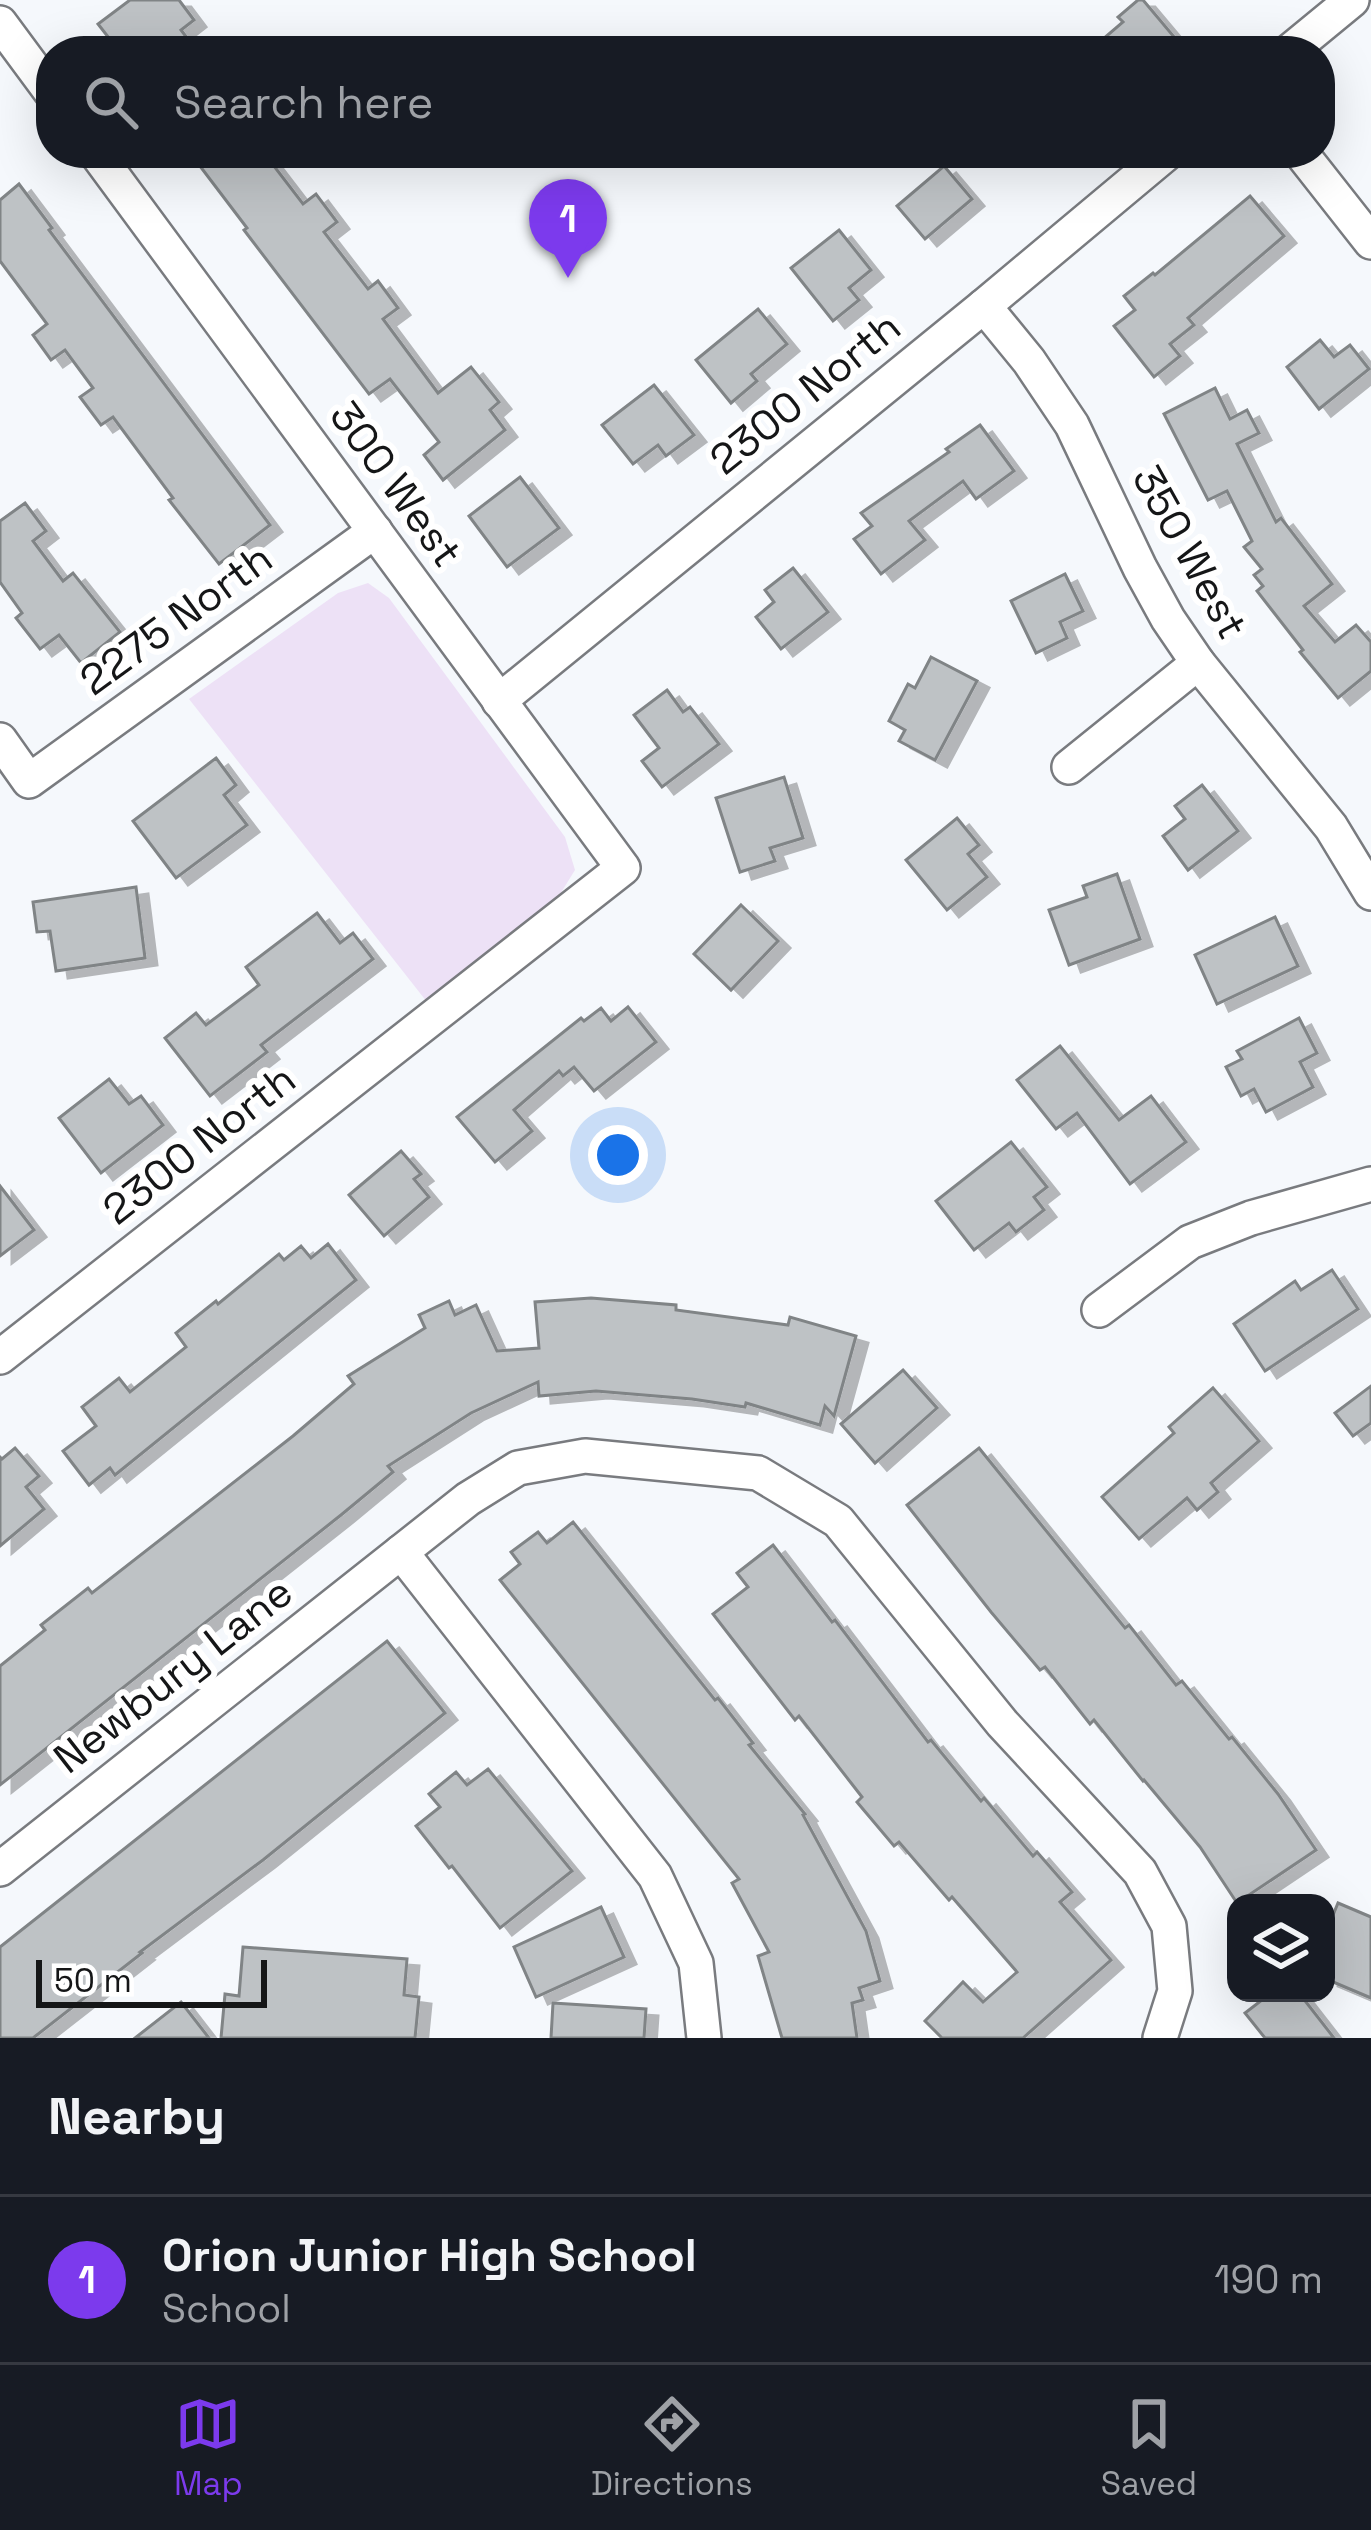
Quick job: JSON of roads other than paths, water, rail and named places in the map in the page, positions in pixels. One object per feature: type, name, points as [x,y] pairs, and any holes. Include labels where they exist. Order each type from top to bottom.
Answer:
[{"type":"street","points":[[1308,36],[1352,0]]},
{"type":"street","points":[[0,23],[36,72]]},
{"type":"street","name":"300 West","points":[[107,168],[623,868]]},
{"type":"street","name":"2300 North","points":[[499,701],[1149,168]]},
{"type":"street","points":[[1313,168],[1371,242]]},
{"type":"street","name":"350 West","points":[[984,306],[1072,425],[1168,619],[1331,827],[1371,893]]},
{"type":"street","name":"2275 North","points":[[0,740],[29,781],[375,530]]},
{"type":"street","points":[[1069,767],[1198,663]]},
{"type":"street","name":"2300 North","points":[[0,1357],[623,868]]},
{"type":"street","points":[[1099,1310],[1190,1243],[1251,1219],[1371,1184]]},
{"type":"street","name":"Newbury Lane","points":[[0,1869],[468,1499],[518,1468],[585,1456],[758,1473],[838,1521],[1002,1723],[1140,1872],[1169,1925],[1175,1991],[1160,2038]]},
{"type":"street","points":[[401,1552],[655,1876],[696,1963],[704,2038]]},
{"type":"place","name":"Orion Junior High School","points":[[568,278]]}]
